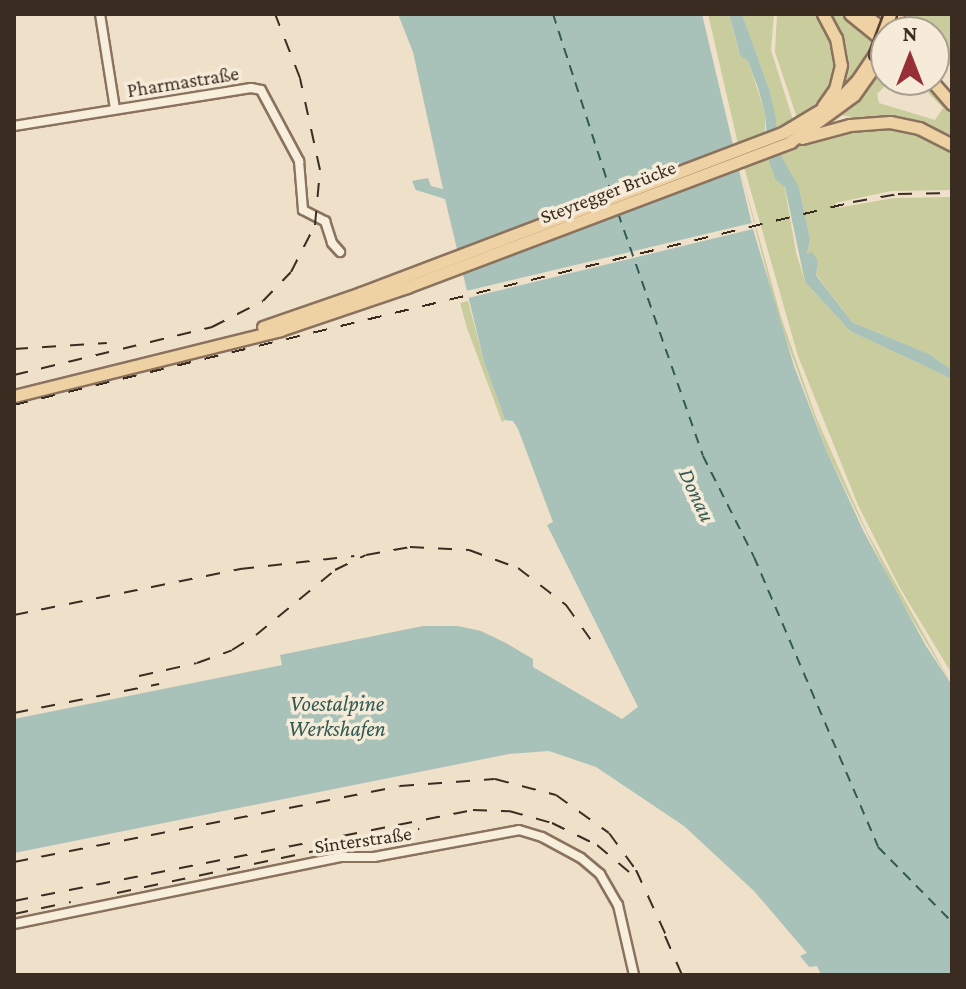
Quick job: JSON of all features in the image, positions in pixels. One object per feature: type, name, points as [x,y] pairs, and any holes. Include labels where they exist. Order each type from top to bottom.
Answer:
[{"type":"main road","points":[[818,124],[835,89],[841,65],[836,38],[823,14]]},
{"type":"main road","points":[[850,14],[870,30]]},
{"type":"main road","points":[[818,124],[870,66]]},
{"type":"main road","points":[[818,124],[890,122],[919,128],[952,145]]},
{"type":"main road","name":"Steyregger Brücke","points":[[406,282],[790,142],[818,124]]},
{"type":"main road","name":"Steyregger Brücke","points":[[406,282],[748,147],[818,124]]},
{"type":"main road","points":[[14,389],[255,329],[406,282]]},
{"type":"main road","points":[[14,396],[256,337],[406,282]]},
{"type":"street","points":[[100,14],[115,109]]},
{"type":"street","name":"Pharmastraße","points":[[14,126],[251,88],[261,90],[299,161],[303,210],[325,221],[332,243],[340,252]]},
{"type":"street","name":"Sinterstraße","points":[[14,924],[339,857],[374,857],[519,830],[542,837],[581,858],[600,874],[618,905],[636,975]]},
{"type":"green space","points":[[708,14],[729,14],[738,49],[749,63],[765,114],[765,133],[738,144]]},
{"type":"green space","points":[[742,14],[774,14],[771,50],[793,120],[776,128],[769,89]]},
{"type":"green space","points":[[777,14],[815,14],[831,45],[834,66],[830,86],[818,102],[797,118],[775,52]]},
{"type":"green space","points":[[827,14],[846,14],[870,33],[870,49],[860,67],[839,91],[840,80]]},
{"type":"green space","points":[[952,14],[950,65],[950,16],[915,16]]},
{"type":"green space","points":[[870,83],[870,96],[877,96],[879,103],[935,120],[943,108],[931,96],[939,96],[952,111],[952,141],[939,133],[840,115]]},
{"type":"green space","points":[[873,125],[918,131],[952,148],[952,190],[891,191],[835,203],[837,208],[894,198],[952,197],[952,370],[929,354],[852,322],[816,274],[818,261],[807,254],[810,239],[799,187],[778,154],[844,130]]},
{"type":"green space","points":[[768,158],[775,179],[784,184],[796,252],[805,282],[850,331],[952,379],[952,674],[900,588],[858,505],[798,356],[744,167]]},
{"type":"green space","points":[[740,168],[781,317],[816,417],[867,532],[952,685],[895,591],[827,452],[778,317]]},
{"type":"green space","points":[[468,301],[484,362],[505,420],[502,422],[467,328],[460,303]]},
{"type":"water","points":[[398,14],[702,14],[753,229],[794,366],[827,452],[864,532],[926,646],[952,685],[952,975],[821,975],[817,966],[809,967],[800,956],[807,953],[754,891],[684,826],[596,767],[549,751],[509,754],[14,853],[14,719],[282,665],[280,655],[423,626],[458,626],[481,631],[506,643],[533,659],[533,667],[622,719],[638,707],[547,525],[553,522],[518,429],[513,421],[505,420],[484,362],[445,199],[416,190],[412,181],[428,178],[431,186],[443,189],[413,52]]},
{"type":"water","points":[[729,14],[742,14],[769,89],[776,119],[777,149],[799,187],[810,239],[807,254],[812,252],[818,261],[816,275],[852,322],[929,354],[952,370],[952,379],[850,331],[805,282],[785,187],[775,179],[769,162],[765,114],[758,88],[748,61],[740,55]]},
{"type":"pier","points":[[756,222],[757,228],[464,299],[466,291]]},
{"type":"ferry route","points":[[553,14],[611,192]]},
{"type":"ferry route","points":[[618,213],[703,456],[754,557],[878,847],[952,922]]},
{"type":"railway","points":[[14,375],[212,327],[263,301],[291,272],[315,225],[320,170],[300,78],[275,14]]},
{"type":"railway","points":[[14,405],[853,202],[898,194],[952,193]]},
{"type":"railway","points":[[14,349],[107,343]]},
{"type":"railway","points":[[139,676],[197,663],[232,650],[256,635],[335,570],[366,555],[410,547],[469,550],[518,568],[566,605],[591,640]]},
{"type":"railway","points":[[14,615],[240,569],[354,556]]},
{"type":"railway","points":[[14,713],[159,684]]},
{"type":"railway","points":[[14,862],[400,786],[495,779],[556,795],[609,833],[636,870],[670,944]]},
{"type":"railway","points":[[14,901],[473,810],[509,811],[552,823],[597,845],[629,872]]},
{"type":"railway","points":[[117,893],[419,829]]},
{"type":"railway","points":[[14,914],[71,902]]},
{"type":"railway","points":[[665,936],[682,975]]},
{"type":"water label","name":"Donau","points":[[697,495]]},
{"type":"water label","name":"Voestalpine Werkshafen","points":[[337,716]]}]
